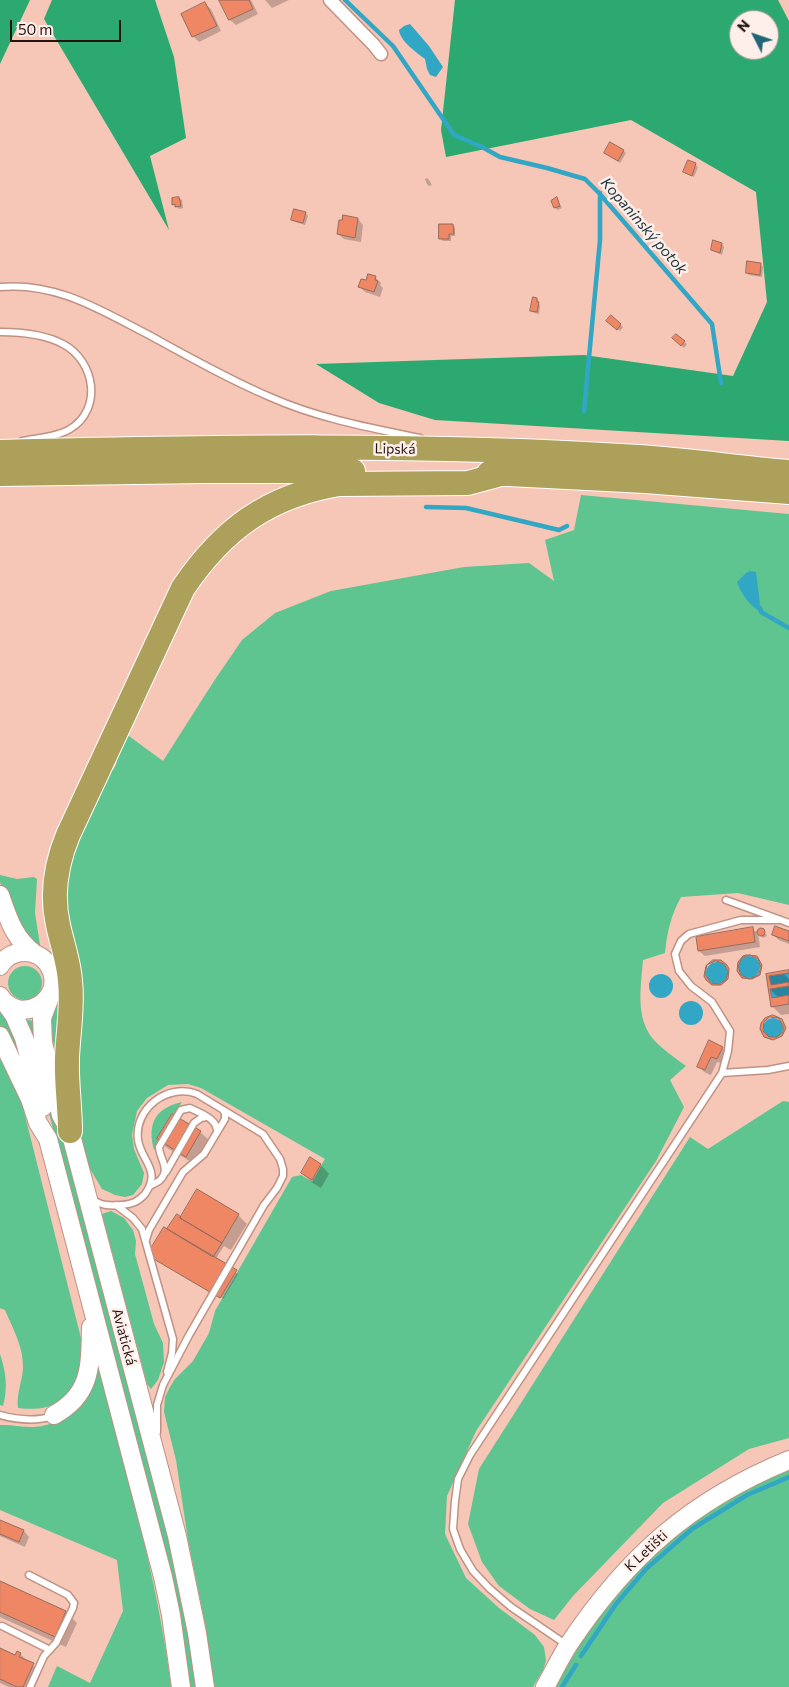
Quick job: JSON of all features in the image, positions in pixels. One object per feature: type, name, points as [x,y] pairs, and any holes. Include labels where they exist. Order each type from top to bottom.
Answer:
[{"type":"highway","name":"Lipská","points":[[8,446],[277,448],[504,462],[645,481],[789,492]]},
{"type":"highway","name":"Lipská","points":[[0,474],[235,470],[641,457],[789,472]]},
{"type":"highway","points":[[70,1131],[66,1072],[70,982],[58,922],[55,894],[55,881],[61,851],[183,588],[208,555],[235,528],[252,516],[286,498],[320,488],[355,483],[468,482],[504,462]]},
{"type":"highway","points":[[53,983],[41,917],[41,894],[45,870],[55,840],[75,798],[104,759]]},
{"type":"main road","points":[[0,895],[14,933],[25,946],[45,960],[53,983],[42,1004],[29,1009],[16,1008],[1,997]]},
{"type":"main road","points":[[0,966],[8,957],[18,952],[35,954]]},
{"type":"main road","name":"Aviatická","points":[[53,983],[44,1010],[42,1033],[61,1115],[70,1131],[156,1456],[188,1586],[205,1687]]},
{"type":"main road","points":[[1,997],[14,1015],[24,1038],[46,1118],[48,1139]]},
{"type":"main road","name":"Aviatická","points":[[0,1036],[30,1099],[38,1123],[48,1139],[163,1577],[171,1616],[181,1687]]},
{"type":"main road","points":[[54,1415],[72,1403],[85,1385],[88,1377],[91,1360],[92,1304]]},
{"type":"main road","name":"K Letišti","points":[[545,1687],[568,1646],[600,1600],[622,1574],[671,1528],[728,1488],[789,1460]]},
{"type":"street","points":[[330,0],[382,54]]},
{"type":"lane","points":[[0,287],[25,286],[64,294],[96,307],[232,380],[272,398],[316,413],[428,439]]},
{"type":"lane","points":[[0,332],[36,335],[63,344],[79,357],[87,369],[91,382],[90,403],[84,415],[74,426],[60,433],[8,446],[0,446]]},
{"type":"lane","points":[[447,442],[504,462]]},
{"type":"lane","points":[[726,900],[789,923]]},
{"type":"lane","points":[[568,1646],[511,1607],[473,1571],[460,1549],[453,1529],[454,1501],[458,1479],[487,1429],[722,1072],[728,1051],[730,1031],[712,1002],[691,986],[679,971],[675,954],[681,941],[689,934],[740,920],[778,920]]},
{"type":"lane","points":[[722,1072],[768,1070],[789,1066]]},
{"type":"lane","points":[[148,1188],[151,1181],[150,1169],[138,1140],[140,1123],[152,1104],[162,1096],[184,1090],[197,1094],[263,1134],[280,1159],[283,1170],[283,1176],[277,1188],[264,1205],[188,1337],[163,1385]]},
{"type":"lane","points":[[164,1174],[165,1168],[159,1147],[178,1114],[184,1108],[190,1108],[207,1117],[216,1124],[217,1133]]},
{"type":"lane","points":[[146,1244],[149,1230],[183,1172],[204,1154],[217,1133],[226,1116],[222,1109]]},
{"type":"lane","points":[[86,1190],[91,1198],[98,1203],[116,1205],[136,1202],[148,1188],[159,1181],[194,1123],[201,1118],[207,1117]]},
{"type":"lane","points":[[116,1205],[140,1225],[173,1340],[172,1353],[157,1405],[156,1456]]},
{"type":"lane","points":[[0,1415],[35,1420],[54,1415]]},
{"type":"lane","points":[[29,1575],[68,1594],[74,1603],[56,1643],[44,1656],[30,1687]]},
{"type":"lane","points":[[2,1626],[50,1650]]},
{"type":"green space","points":[[0,0],[30,0],[0,64]]},
{"type":"green space","points":[[52,0],[155,0],[174,57],[186,138],[150,156],[169,230],[44,19]]},
{"type":"green space","points":[[455,0],[778,0],[789,21],[789,441],[435,420],[379,403],[316,364],[584,355],[733,376],[767,302],[756,192],[631,120],[446,157],[441,130]]},
{"type":"green space","points":[[581,495],[789,514],[789,905],[738,893],[681,897],[670,924],[665,953],[643,960],[641,1011],[647,1030],[653,1039],[664,1050],[686,1066],[670,1080],[684,1107],[656,1161],[476,1431],[447,1496],[445,1534],[466,1578],[499,1608],[535,1635],[544,1647],[546,1660],[544,1668],[533,1687],[214,1687],[205,1623],[188,1540],[176,1460],[164,1412],[165,1397],[175,1379],[193,1361],[209,1333],[215,1311],[292,1177],[301,1175],[312,1182],[325,1159],[201,1088],[188,1084],[168,1085],[147,1098],[137,1111],[132,1135],[134,1149],[144,1173],[142,1184],[133,1195],[125,1197],[102,1189],[90,1169],[81,1138],[74,1096],[62,885],[106,768],[113,770],[117,762],[111,759],[122,731],[163,761],[242,640],[275,613],[331,591],[464,567],[529,563],[554,581],[545,540],[574,530]]},
{"type":"green space","points":[[0,875],[17,879],[34,877],[37,879],[35,913],[40,945],[37,948],[16,925],[0,882]]},
{"type":"green space","points":[[62,964],[58,1059],[50,1021],[51,1010],[60,988]]},
{"type":"green space","points":[[25,966],[32,967],[37,971],[41,976],[41,990],[37,995],[32,999],[25,1000],[18,999],[13,995],[9,990],[8,983],[9,976],[13,971],[18,967]]},
{"type":"green space","points":[[0,1008],[14,1031],[25,1078],[0,1025]]},
{"type":"green space","points":[[28,1020],[34,1021],[35,1036],[170,1545],[189,1637],[195,1687],[189,1687],[149,1490],[38,1072],[26,1022]]},
{"type":"green space","points":[[0,1051],[19,1092],[85,1354],[77,1384],[71,1392],[51,1406],[35,1409],[18,1408],[23,1369],[22,1354],[5,1310],[0,1308]]},
{"type":"green space","points":[[783,1101],[789,1102],[789,1438],[749,1449],[663,1503],[573,1596],[554,1620],[530,1609],[499,1586],[482,1562],[468,1524],[479,1469],[690,1137],[708,1149]]},
{"type":"green space","points":[[182,1102],[174,1115],[171,1114],[157,1139],[159,1141],[154,1150],[152,1132],[155,1118],[165,1108]]},
{"type":"green space","points":[[111,1211],[124,1218],[133,1230],[136,1241],[135,1254],[154,1324],[163,1343],[164,1362],[158,1380],[151,1389],[147,1384],[102,1214]]},
{"type":"green space","points":[[0,1354],[6,1380],[3,1406],[0,1405]]},
{"type":"green space","points":[[97,1367],[99,1368],[150,1566],[171,1687],[48,1687],[57,1666],[90,1683],[123,1611],[117,1560],[0,1510],[0,1425],[33,1427],[55,1422]]},
{"type":"green space","points":[[789,1469],[789,1687],[555,1687],[608,1603],[649,1558],[697,1519],[714,1508],[745,1489]]},
{"type":"water","points":[[410,24],[429,46],[443,67],[436,77],[430,75],[425,59],[409,46],[400,34],[399,30]]},
{"type":"water","points":[[750,571],[756,572],[761,612],[746,599],[737,582]]},
{"type":"water","points":[[745,956],[753,956],[760,963],[760,971],[753,978],[745,978],[738,971],[738,963]]},
{"type":"water","points":[[713,962],[721,962],[728,969],[728,977],[721,984],[713,984],[706,977],[706,969]]},
{"type":"water","points":[[789,973],[789,982],[771,985],[769,976]]},
{"type":"water","points":[[661,974],[669,978],[673,986],[669,994],[661,998],[653,994],[649,986],[653,978]]},
{"type":"water","points":[[789,986],[789,995],[772,998],[770,989]]},
{"type":"water","points":[[691,1001],[699,1005],[703,1013],[699,1021],[691,1025],[683,1021],[679,1013],[683,1005]]},
{"type":"water","points":[[769,1018],[777,1018],[783,1024],[783,1032],[777,1038],[769,1038],[763,1032],[763,1024]]},
{"type":"building","points":[[219,0],[249,0],[253,9],[229,20]]},
{"type":"building","points":[[205,2],[217,26],[192,37],[181,14]]},
{"type":"building","points":[[610,142],[624,150],[618,161],[604,153]]},
{"type":"building","points":[[688,160],[696,163],[692,176],[683,172]]},
{"type":"building","points":[[179,197],[181,206],[175,207],[175,204],[172,205],[172,198]]},
{"type":"building","points":[[557,197],[560,206],[554,208],[551,201]]},
{"type":"building","points":[[294,209],[306,212],[303,223],[291,220]]},
{"type":"building","points":[[343,215],[358,218],[355,238],[337,234],[339,220],[342,220]]},
{"type":"building","points":[[439,224],[453,224],[454,234],[449,234],[449,239],[439,239]]},
{"type":"building","points":[[713,240],[722,243],[720,253],[711,250]]},
{"type":"building","points":[[747,261],[761,263],[760,275],[746,273]]},
{"type":"building","points":[[368,274],[376,276],[375,280],[378,281],[374,292],[358,287],[361,279],[366,280]]},
{"type":"building","points":[[533,297],[537,298],[537,302],[539,302],[537,312],[530,311]]},
{"type":"building","points":[[611,315],[621,324],[617,330],[606,321]]},
{"type":"building","points":[[676,334],[685,341],[681,346],[672,338]]},
{"type":"building","points":[[775,926],[789,931],[789,941],[772,935]]},
{"type":"building","points":[[753,927],[755,942],[698,951],[696,937]]},
{"type":"building","points":[[761,928],[765,932],[761,936],[757,932]]},
{"type":"building","points":[[749,955],[742,958],[738,966],[741,975],[748,979],[742,978],[737,971],[738,962],[743,956]]},
{"type":"building","points":[[751,955],[757,956],[762,965],[760,975],[750,979],[758,975],[761,968],[758,959]]},
{"type":"building","points":[[713,960],[721,960],[729,969],[728,979],[721,985],[712,985],[704,976],[707,965]],"holes":[[[716,961],[724,964],[728,971],[726,980],[719,984],[711,983],[705,974],[707,965]]]},
{"type":"building","points":[[789,970],[789,973],[769,976],[771,985],[789,982],[789,986],[770,989],[772,998],[789,995],[789,1004],[771,1007],[766,974]]},
{"type":"building","points":[[773,1015],[782,1019],[786,1028],[782,1036],[773,1040],[764,1037],[760,1029],[761,1023],[765,1018]],"holes":[[[770,1017],[778,1018],[783,1025],[783,1032],[777,1037],[769,1037],[763,1031],[764,1022]]]},
{"type":"building","points":[[709,1040],[723,1047],[717,1059],[711,1057],[705,1070],[697,1067]]},
{"type":"building","points":[[172,1114],[201,1131],[186,1157],[157,1139]]},
{"type":"building","points":[[310,1157],[321,1164],[312,1180],[301,1173]]},
{"type":"building","points":[[197,1189],[239,1214],[222,1243],[180,1218]]},
{"type":"building","points":[[177,1214],[180,1218],[222,1243],[213,1257],[167,1229]]},
{"type":"building","points":[[164,1227],[237,1270],[220,1298],[147,1255]]},
{"type":"building","points":[[0,1520],[24,1530],[19,1542],[0,1534]]},
{"type":"building","points":[[0,1581],[66,1611],[55,1637],[0,1612]]},
{"type":"building","points":[[0,1648],[15,1655],[17,1651],[21,1653],[19,1657],[34,1663],[23,1687],[17,1687],[0,1679]]},
{"type":"waterway","name":"Kopaninský potok","points":[[345,0],[393,46],[454,135],[500,157],[585,179],[599,193],[712,324],[721,383]]},
{"type":"waterway","points":[[584,411],[600,240],[600,193]]},
{"type":"waterway","points":[[426,507],[466,508],[559,530],[567,526]]},
{"type":"waterway","name":"Kopaninský potok","points":[[760,608],[761,612],[789,628]]},
{"type":"waterway","points":[[581,1656],[616,1604],[646,1569],[692,1529],[747,1495],[789,1477]]},
{"type":"waterway","points":[[562,1687],[576,1665]]}]
